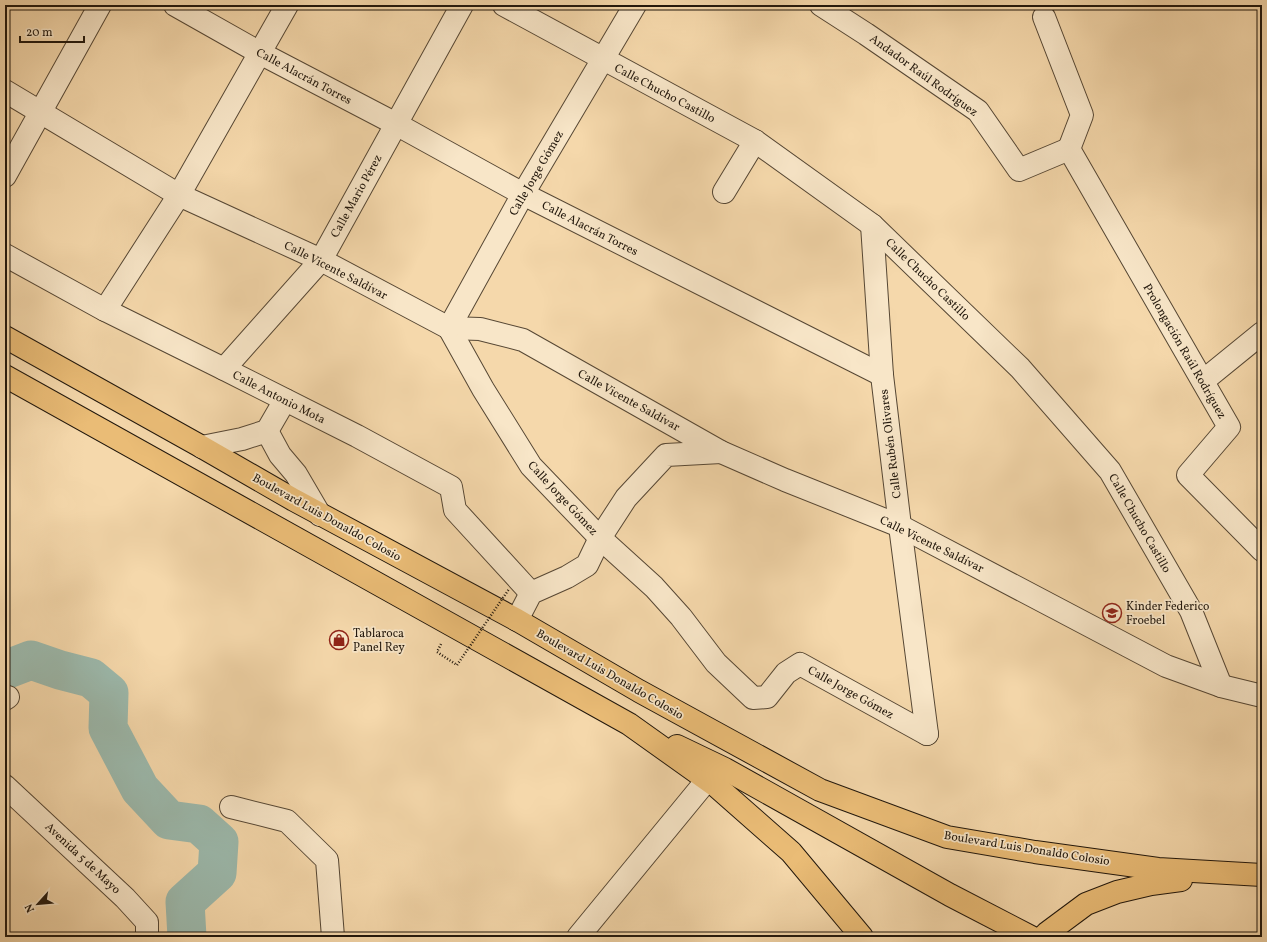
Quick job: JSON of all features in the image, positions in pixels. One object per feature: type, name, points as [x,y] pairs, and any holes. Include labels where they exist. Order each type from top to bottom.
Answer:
[{"type":"highway","name":"Boulevard Luis Donaldo Colosio","points":[[5,337],[320,515],[517,620],[639,691],[820,790],[947,837],[1034,852],[1158,869],[1262,875]]},
{"type":"highway","points":[[5,376],[629,724],[725,769],[950,895],[1031,937]]},
{"type":"highway","points":[[629,724],[716,786],[791,852],[862,937]]},
{"type":"highway","points":[[1043,937],[1086,904],[1117,892],[1151,884],[1228,873]]},
{"type":"street","points":[[5,176],[100,5]]},
{"type":"street","name":"Calle Alacrán Torres","points":[[175,5],[260,53],[396,124],[523,194],[882,375]]},
{"type":"street","points":[[105,310],[179,195],[287,5]]},
{"type":"street","name":"Calle Mario Pérez","points":[[224,369],[321,260],[462,5]]},
{"type":"street","name":"Calle Chucho Castillo","points":[[504,5],[754,141],[872,225],[1020,368],[1110,471],[1191,610],[1221,686]]},
{"type":"street","name":"Calle Jorge Gómez","points":[[635,5],[604,60],[523,194],[449,328],[483,390],[531,466],[600,538],[654,587],[681,617],[716,663],[753,698],[767,698],[786,673],[800,664],[927,734]]},
{"type":"street","name":"Andador Raúl Rodríguez","points":[[821,5],[978,111],[1019,170],[1069,149]]},
{"type":"street","points":[[1044,17],[1082,115],[1069,149]]},
{"type":"street","name":"Calle Vicente Saldívar","points":[[5,91],[179,195],[321,260],[449,328],[480,329],[523,340],[720,452],[900,526],[1166,666],[1221,686],[1262,696]]},
{"type":"street","points":[[724,192],[754,141]]},
{"type":"street","name":"Prolongación Raúl Rodríguez","points":[[1069,149],[1229,427],[1188,475],[1262,550]]},
{"type":"street","name":"Calle Rubén Olivares","points":[[872,225],[882,375],[927,734]]},
{"type":"street","name":"Calle Antonio Mota","points":[[5,255],[105,310],[357,436],[451,487],[454,510],[532,593]]},
{"type":"street","points":[[1203,381],[1262,333]]},
{"type":"street","points":[[202,447],[267,431],[285,400]]},
{"type":"street","points":[[267,431],[280,455],[296,474],[320,515]]},
{"type":"street","points":[[517,620],[532,593],[567,577],[587,564],[600,538],[626,498],[666,455],[720,452]]},
{"type":"street","points":[[578,937],[706,780]]},
{"type":"street","name":"Avenida 5 de Mayo","points":[[5,786],[125,898],[147,922],[147,937]]},
{"type":"street","points":[[231,807],[287,821],[327,860],[334,937]]},
{"type":"path","points":[[457,665],[509,589]]},
{"type":"waterway","points":[[5,670],[31,660],[60,670],[91,678],[109,693],[108,728],[140,789],[169,820],[199,824],[219,842],[217,873],[185,902],[187,937]]},
{"type":"place","name":"Kinder Federico Froebel","points":[[1112,613]]},
{"type":"place","name":"Tablaroca Panel Rey","points":[[339,640]]}]
